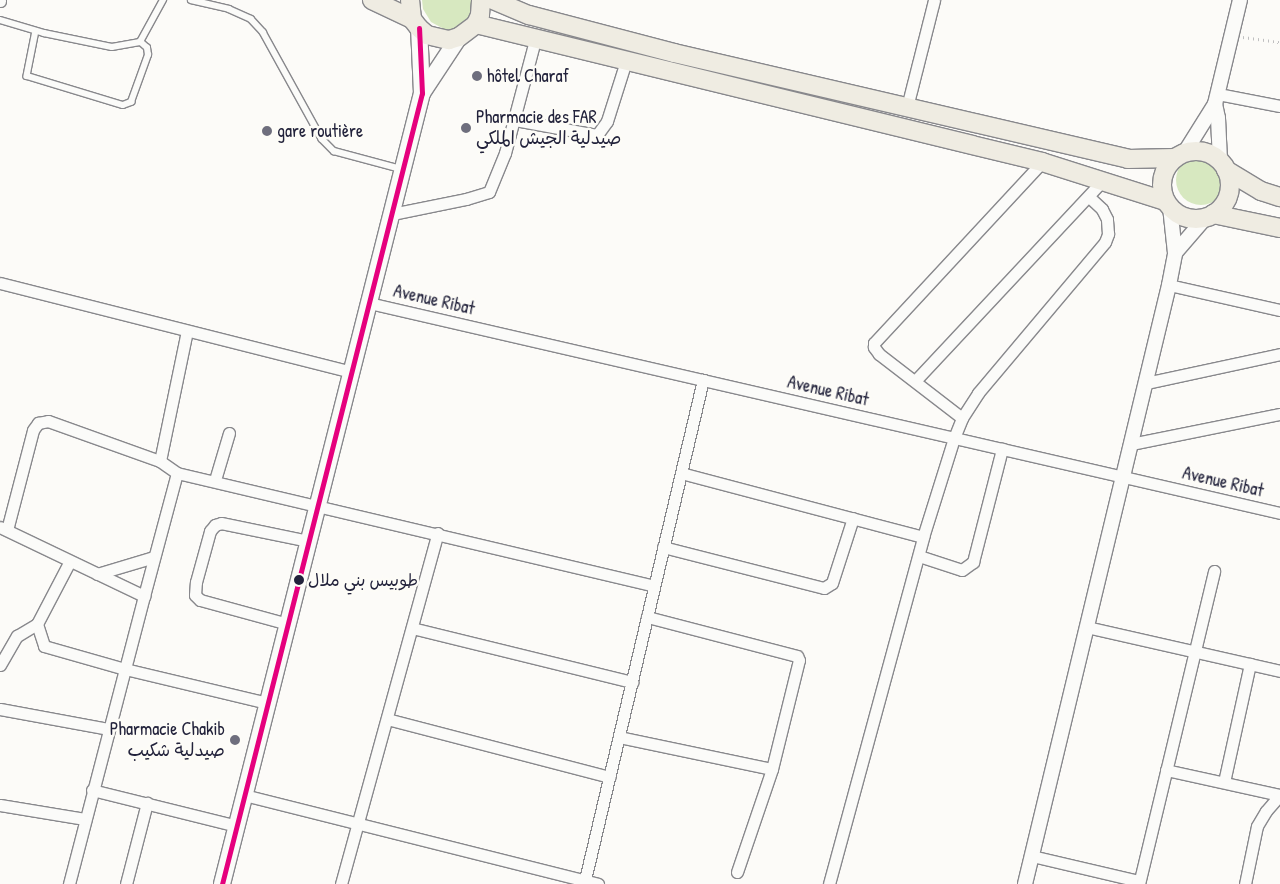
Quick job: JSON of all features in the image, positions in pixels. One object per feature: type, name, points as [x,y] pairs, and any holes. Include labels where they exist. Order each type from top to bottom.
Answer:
[{"type":"main road","points":[[372,0],[416,23],[438,39],[459,37]]},
{"type":"main road","points":[[222,884],[422,93],[416,23],[410,0]]},
{"type":"main road","points":[[422,93],[459,37],[476,24],[480,15],[481,0]]},
{"type":"main road","points":[[493,0],[529,15],[674,53],[1128,159],[1204,152],[1261,191],[1280,196]]},
{"type":"main road","points":[[476,24],[535,40],[1042,162],[1168,204],[1183,216],[1198,219],[1209,216],[1280,228]]},
{"type":"main road","points":[[1168,204],[1162,188],[1163,174],[1180,155]]},
{"type":"main road","points":[[1209,216],[1225,202],[1228,194],[1229,178],[1223,165]]},
{"type":"street","points":[[907,107],[934,0]]},
{"type":"street","points":[[1180,155],[1216,99],[1240,0]]},
{"type":"street","points":[[392,214],[466,199],[489,192],[502,163],[535,40]]},
{"type":"street","points":[[515,120],[597,135],[607,121],[626,62]]},
{"type":"street","points":[[1216,99],[1280,106]]},
{"type":"street","points":[[1216,99],[1223,165]]},
{"type":"street","points":[[962,418],[879,354],[874,348],[876,339],[1042,162]]},
{"type":"street","points":[[915,381],[1102,181]]},
{"type":"street","points":[[829,884],[924,538],[954,438],[962,418],[978,393],[1105,242],[1108,234],[1107,219],[1102,209],[1089,197]]},
{"type":"street","points":[[1025,884],[1169,285],[1175,253],[1168,204]]},
{"type":"street","points":[[1175,253],[1209,216]]},
{"type":"street","points":[[1169,285],[1280,310]]},
{"type":"street","points":[[1,287],[352,372]]},
{"type":"street","name":"Avenue Ribat","points":[[369,303],[1280,513]]},
{"type":"street","points":[[160,462],[187,331]]},
{"type":"street","points":[[1146,383],[1280,354]]},
{"type":"street","points":[[585,882],[703,380]]},
{"type":"street","points":[[1131,444],[1280,414]]},
{"type":"street","points":[[144,596],[3,529],[33,430],[38,423],[48,421],[160,462],[178,473],[215,480],[654,586]]},
{"type":"street","points":[[215,480],[229,433]]},
{"type":"street","points":[[919,556],[962,570],[973,562],[1002,449]]},
{"type":"street","points":[[69,884],[92,790],[178,473]]},
{"type":"street","points":[[681,473],[924,538]]},
{"type":"street","points":[[664,547],[824,588],[832,583],[853,518]]},
{"type":"street","points":[[288,624],[200,600],[195,594],[196,582],[210,531],[215,525],[221,523],[309,541]]},
{"type":"street","points":[[341,884],[438,533]]},
{"type":"street","points":[[97,574],[154,558]]},
{"type":"street","points":[[0,665],[17,636],[37,624],[70,561]]},
{"type":"street","points":[[1032,856],[1139,882],[1214,571]]},
{"type":"street","points":[[647,617],[797,656],[800,660],[772,769],[738,872]]},
{"type":"street","points":[[37,624],[44,646],[125,669],[268,703]]},
{"type":"street","points":[[412,628],[632,682]]},
{"type":"street","points":[[1087,628],[1280,671]]},
{"type":"street","points":[[1224,782],[1250,664]]},
{"type":"street","points":[[0,709],[109,729]]},
{"type":"street","points":[[387,719],[610,777]]},
{"type":"street","points":[[619,737],[772,769]]},
{"type":"street","points":[[1166,770],[1280,795],[1266,811],[1257,826],[1245,884]]},
{"type":"street","points":[[92,790],[237,826]]},
{"type":"street","points":[[244,796],[598,884]]},
{"type":"street","points":[[126,884],[147,803]]},
{"type":"street","points":[[0,805],[85,819]]},
{"type":"lane","points":[[140,42],[163,0]]},
{"type":"lane","points":[[191,0],[229,8],[251,19],[263,32],[322,139],[334,151],[403,170]]},
{"type":"lane","points":[[0,20],[84,43],[112,47],[140,42]]},
{"type":"lane","points":[[36,31],[27,76],[123,105],[131,102],[148,55],[147,48],[140,42]]},
{"type":"path","points":[[1232,36],[1280,42]]},
{"type":"green space","points":[[422,0],[480,0],[479,9],[459,29],[451,30],[444,29],[431,22],[423,9]]},
{"type":"green space","points":[[1196,155],[1206,155],[1219,162],[1226,175],[1226,185],[1219,198],[1206,205],[1196,205],[1187,201],[1180,194],[1176,185],[1176,175],[1180,166],[1187,159]]},
{"type":"transit line","points":[[222,884],[422,93],[419,28]]},
{"type":"place","name":"hôtel Charaf","points":[[477,76]]},
{"type":"place","name":"Pharmacie des FAR صيدلية الجيش الملكي","points":[[466,128]]},
{"type":"place","name":"gare routière","points":[[267,131]]},
{"type":"place","name":"طوبيس بني ملال","points":[[299,580]]},
{"type":"place","name":"Pharmacie Chakib صيدلية شكيب","points":[[235,740]]}]
